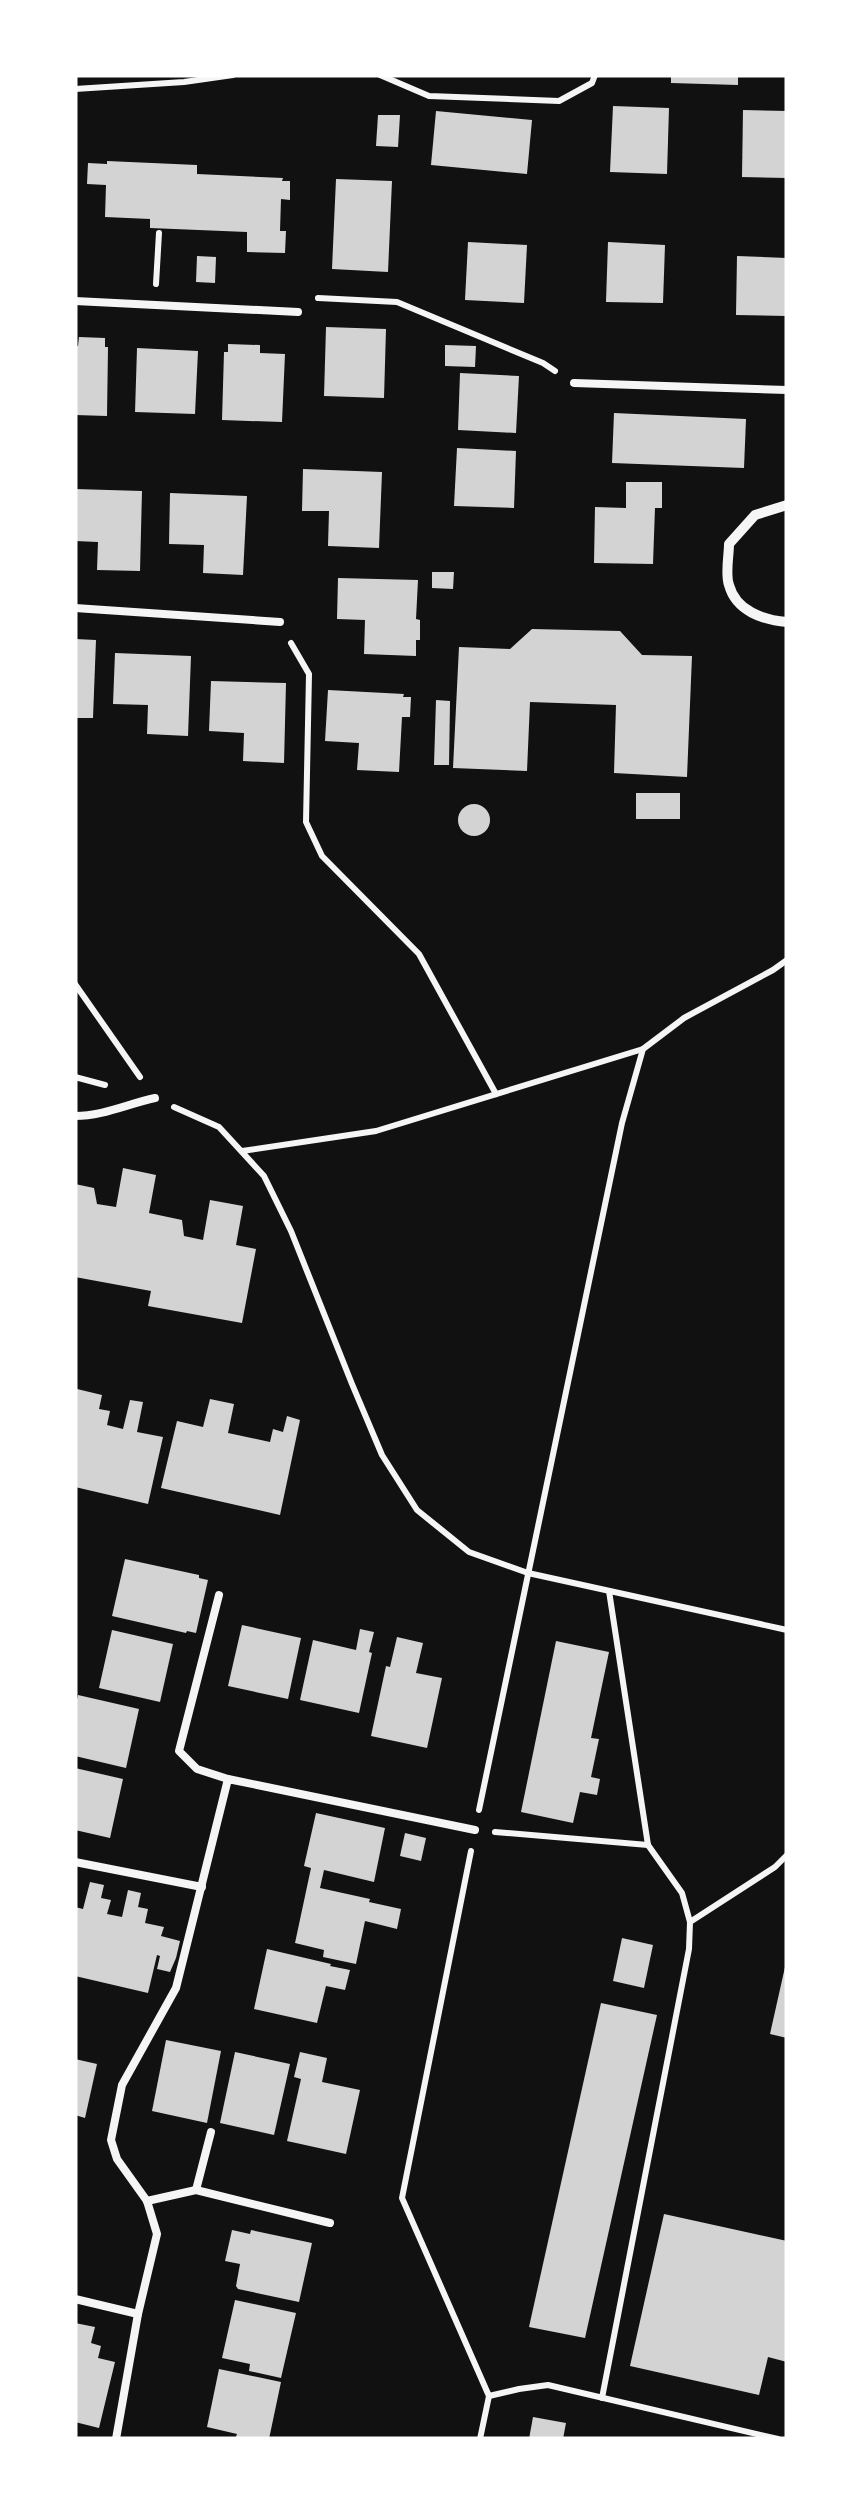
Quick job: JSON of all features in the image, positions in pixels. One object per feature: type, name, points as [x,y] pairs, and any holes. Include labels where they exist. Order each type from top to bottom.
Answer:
[{"type":"street","points":[[787,505],[755,516],[730,544],[728,585],[744,609],[768,620],[787,622]]},
{"type":"lane","points":[[75,301],[298,312]]},
{"type":"lane","points":[[574,383],[787,390]]},
{"type":"lane","points":[[75,608],[280,622]]},
{"type":"lane","points":[[75,1116],[105,1114],[154,1098]]},
{"type":"lane","points":[[219,1596],[178,1751],[197,1769],[228,1779],[475,1830]]},
{"type":"lane","points":[[116,2439],[157,2234],[147,2201],[118,2159],[110,2140],[122,2085],[176,1988],[228,1779]]},
{"type":"lane","points":[[75,1862],[202,1887]]},
{"type":"lane","points":[[196,2190],[211,2132]]},
{"type":"lane","points":[[147,2201],[196,2190],[330,2223]]},
{"type":"lane","points":[[75,2299],[138,2314]]},
{"type":"path","points":[[75,89],[232,75]]},
{"type":"path","points":[[380,75],[428,96],[559,101],[592,83],[594,75]]},
{"type":"path","points":[[155,306],[159,234]]},
{"type":"path","points":[[298,312],[310,298],[397,302],[543,363],[574,383]]},
{"type":"path","points":[[280,622],[308,674],[306,822],[322,856],[419,954],[496,1094]]},
{"type":"path","points":[[240,1151],[376,1132],[642,1049],[684,1018],[787,960]]},
{"type":"path","points":[[75,984],[154,1098],[219,1127],[264,1176],[292,1231],[382,1455],[417,1510],[468,1552],[528,1573],[787,1630]]},
{"type":"path","points":[[480,2439],[489,2396],[402,2198],[528,1573],[622,1123],[642,1049]]},
{"type":"path","points":[[75,1077],[107,1085]]},
{"type":"path","points":[[602,2398],[689,1949],[690,1922],[682,1894],[648,1845],[608,1591]]},
{"type":"path","points":[[475,1830],[648,1845]]},
{"type":"path","points":[[690,1922],[775,1867],[787,1855]]},
{"type":"path","points":[[489,2396],[548,2385],[778,2439]]},
{"type":"building","points":[[671,75],[738,75],[738,85],[671,83]]},
{"type":"building","points":[[613,106],[669,108],[667,174],[610,172]]},
{"type":"building","points":[[743,110],[787,111],[787,178],[742,177]]},
{"type":"building","points":[[436,111],[532,120],[527,174],[431,165]]},
{"type":"building","points":[[378,115],[400,115],[398,147],[376,146]]},
{"type":"building","points":[[88,163],[197,165],[197,174],[290,181],[290,200],[281,199],[280,231],[286,231],[285,253],[247,252],[247,232],[150,228],[150,219],[105,217],[106,185],[87,184]]},
{"type":"building","points":[[336,179],[392,181],[388,272],[332,269]]},
{"type":"building","points":[[468,242],[527,245],[524,303],[465,300]]},
{"type":"building","points":[[608,242],[665,245],[663,303],[606,302]]},
{"type":"building","points":[[197,256],[216,257],[215,283],[196,282]]},
{"type":"building","points":[[737,256],[787,258],[787,316],[736,315]]},
{"type":"building","points":[[326,327],[386,329],[384,398],[324,396]]},
{"type":"building","points":[[79,337],[105,338],[107,416],[75,415],[75,346]]},
{"type":"building","points":[[228,344],[260,345],[260,353],[285,354],[282,422],[222,420],[224,352],[228,352]]},
{"type":"building","points":[[445,345],[476,346],[475,367],[445,366]]},
{"type":"building","points":[[137,348],[198,351],[195,414],[135,412]]},
{"type":"building","points":[[460,373],[519,376],[516,433],[458,430]]},
{"type":"building","points":[[614,413],[746,419],[744,468],[612,463]]},
{"type":"building","points":[[457,448],[516,451],[514,508],[454,506]]},
{"type":"building","points":[[303,469],[382,472],[379,548],[328,546],[329,511],[302,511]]},
{"type":"building","points":[[626,482],[662,482],[662,508],[655,508],[653,564],[594,563],[595,507],[626,508]]},
{"type":"building","points":[[75,489],[142,491],[140,571],[97,570],[98,542],[75,541]]},
{"type":"building","points":[[170,493],[247,496],[243,575],[203,573],[204,545],[169,544]]},
{"type":"building","points":[[432,572],[454,572],[453,589],[432,588]]},
{"type":"building","points":[[338,578],[418,580],[416,619],[420,620],[420,640],[416,640],[416,656],[364,654],[365,620],[337,619]]},
{"type":"building","points":[[532,629],[620,631],[642,655],[692,656],[687,777],[614,773],[616,705],[530,702],[527,771],[453,768],[459,647],[510,649]]},
{"type":"building","points":[[75,639],[96,640],[93,718],[75,718]]},
{"type":"building","points":[[115,653],[191,656],[188,736],[147,734],[148,705],[113,704]]},
{"type":"building","points":[[211,681],[286,683],[284,763],[243,761],[244,733],[209,731]]},
{"type":"building","points":[[328,690],[411,697],[410,717],[402,717],[399,772],[357,770],[359,743],[325,741]]},
{"type":"building","points":[[436,700],[450,701],[449,765],[434,765]]},
{"type":"building","points":[[636,793],[680,793],[680,819],[636,819]]},
{"type":"building","points":[[474,804],[486,808],[490,820],[486,832],[474,836],[462,832],[458,820],[462,808]]},
{"type":"building","points":[[123,1168],[156,1175],[149,1213],[182,1220],[184,1236],[203,1240],[210,1200],[243,1206],[236,1245],[256,1249],[242,1323],[148,1306],[151,1291],[75,1277],[75,1184],[94,1188],[97,1204],[116,1207]]},
{"type":"building","points":[[77,1389],[102,1395],[99,1409],[110,1411],[107,1425],[123,1429],[130,1400],[143,1402],[137,1432],[163,1437],[148,1504],[75,1487]]},
{"type":"building","points":[[210,1399],[234,1404],[228,1433],[270,1442],[273,1429],[283,1432],[287,1416],[300,1420],[280,1515],[161,1488],[177,1421],[203,1427]]},
{"type":"building","points":[[125,1559],[208,1580],[196,1633],[112,1616]]},
{"type":"building","points":[[242,1625],[301,1638],[288,1699],[228,1686]]},
{"type":"building","points":[[360,1629],[374,1632],[359,1713],[300,1700],[313,1640],[356,1650]]},
{"type":"building","points":[[112,1630],[173,1644],[160,1702],[99,1688]]},
{"type":"building","points":[[397,1637],[423,1643],[416,1673],[442,1678],[427,1748],[371,1736],[386,1666],[390,1667]]},
{"type":"building","points":[[556,1641],[609,1652],[591,1738],[599,1739],[591,1777],[600,1779],[597,1795],[580,1792],[573,1823],[521,1812]]},
{"type":"building","points":[[78,1695],[139,1709],[126,1768],[75,1756]]},
{"type":"building","points":[[75,1768],[123,1779],[110,1838],[75,1830]]},
{"type":"building","points":[[316,1813],[385,1828],[374,1882],[324,1870],[320,1888],[401,1909],[397,1929],[365,1921],[356,1964],[323,1957],[324,1950],[295,1943],[311,1868],[304,1866]]},
{"type":"building","points":[[405,1833],[426,1838],[421,1861],[400,1856]]},
{"type":"building","points":[[90,1882],[104,1885],[101,1898],[111,1900],[107,1914],[122,1917],[128,1890],[141,1893],[138,1907],[148,1909],[145,1923],[164,1927],[161,1936],[180,1941],[170,1972],[157,1969],[157,1955],[148,1993],[75,1976],[75,1907],[83,1909]]},
{"type":"building","points":[[622,1938],[653,1945],[644,1988],[613,1981]]},
{"type":"building","points":[[267,1949],[350,1970],[345,1990],[326,1986],[317,2023],[254,2009]]},
{"type":"building","points":[[787,1967],[787,2038],[770,2034]]},
{"type":"building","points":[[601,2003],[657,2015],[585,2338],[529,2327]]},
{"type":"building","points":[[166,2040],[221,2051],[207,2123],[152,2111]]},
{"type":"building","points":[[235,2052],[290,2064],[274,2135],[220,2123]]},
{"type":"building","points":[[300,2052],[327,2058],[322,2082],[360,2090],[346,2154],[287,2141],[301,2079],[294,2077]]},
{"type":"building","points":[[75,2059],[97,2064],[85,2118],[75,2115]]},
{"type":"building","points":[[664,2214],[787,2241],[787,2362],[768,2357],[759,2395],[630,2366]]},
{"type":"building","points":[[232,2230],[250,2234],[251,2230],[312,2243],[299,2302],[238,2289],[240,2264],[225,2261]]},
{"type":"building","points":[[235,2300],[296,2313],[281,2378],[249,2371],[250,2364],[222,2358]]},
{"type":"building","points":[[75,2323],[95,2327],[91,2343],[101,2346],[98,2358],[115,2362],[99,2428],[75,2422]]},
{"type":"building","points":[[219,2369],[281,2382],[269,2439],[235,2439],[237,2434],[207,2427]]},
{"type":"building","points":[[533,2417],[566,2423],[563,2439],[529,2439]]}]
